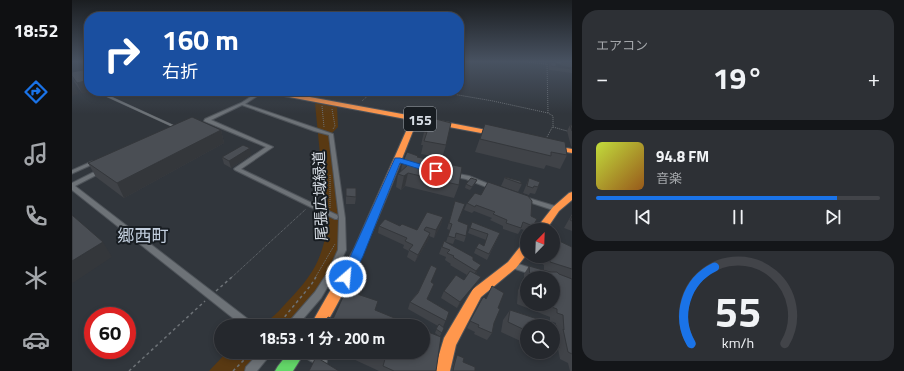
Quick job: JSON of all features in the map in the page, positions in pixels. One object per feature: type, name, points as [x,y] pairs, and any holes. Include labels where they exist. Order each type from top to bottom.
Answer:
[{"type":"main road","name":"155","points":[[298,96],[416,116]]},
{"type":"main road","name":"155","points":[[314,96],[507,134]]},
{"type":"main road","points":[[321,319],[341,287],[357,256],[401,161],[416,116]]},
{"type":"main road","points":[[547,141],[572,146]]},
{"type":"main road","points":[[547,141],[572,151]]},
{"type":"main road","points":[[545,223],[556,209],[572,196]]},
{"type":"main road","points":[[442,371],[449,343],[477,294],[512,266],[520,255]]},
{"type":"main road","points":[[283,371],[292,359]]},
{"type":"street","points":[[200,124],[242,104],[255,96]]},
{"type":"street","points":[[242,104],[328,133],[342,218],[342,250],[331,274],[318,295],[297,319]]},
{"type":"street","points":[[207,120],[270,147],[237,169],[335,217]]},
{"type":"street","points":[[108,168],[72,186],[241,319]]},
{"type":"street","points":[[444,173],[467,177],[502,191]]},
{"type":"street","points":[[516,196],[556,209]]},
{"type":"street","points":[[512,266],[529,271]]},
{"type":"street","points":[[250,371],[261,359]]},
{"type":"street","points":[[319,359],[333,367]]},
{"type":"lane","points":[[107,96],[173,126],[166,130]]},
{"type":"lane","points":[[72,172],[94,162]]},
{"type":"path","points":[[547,79],[548,113]]},
{"type":"path","points":[[361,102],[366,96]]},
{"type":"path","points":[[464,96],[548,113],[552,116],[552,127],[547,141]]},
{"type":"path","name":"尾張広域緑道","points":[[325,104],[322,107],[328,133]]},
{"type":"path","points":[[328,133],[335,126],[331,104]]},
{"type":"path","points":[[552,127],[572,132]]},
{"type":"path","name":"尾張広域緑道","points":[[330,168],[330,207],[335,217]]},
{"type":"path","points":[[129,371],[310,205]]},
{"type":"path","name":"尾張広域緑道","points":[[283,319],[311,285],[335,243]]},
{"type":"path","points":[[233,371],[245,359]]},
{"type":"shaded area","points":[[315,103],[337,107],[338,127],[330,135],[339,215],[338,251],[328,273],[315,293],[293,319],[270,319],[303,284],[314,268],[322,250],[327,227]]},
{"type":"shaded area","points":[[220,359],[257,359],[246,371],[209,371]]},
{"type":"building","points":[[74,79],[84,79],[84,81],[77,83]]},
{"type":"building","points":[[192,117],[221,130],[117,183],[88,163]]},
{"type":"building","points":[[432,118],[451,123],[446,145],[424,141],[427,132],[424,132],[426,125],[429,126]]},
{"type":"building","points":[[485,124],[565,142],[567,155],[551,152],[551,156],[480,139]]},
{"type":"building","points":[[243,145],[250,148],[229,161],[222,157]]},
{"type":"building","points":[[407,152],[418,156],[417,157],[462,167],[459,185],[408,173],[404,176],[398,174],[408,165],[402,164]]},
{"type":"building","points":[[471,178],[477,180],[472,187],[466,184]]},
{"type":"building","points":[[505,178],[520,181],[522,184]]},
{"type":"building","points":[[529,178],[540,182],[538,187],[534,186],[533,188],[527,186]]},
{"type":"building","points":[[488,182],[528,196],[532,201],[531,216],[537,219],[535,223],[520,223],[520,228],[506,223],[507,220],[493,214],[495,212],[476,205],[475,207],[467,203],[475,193],[481,195]]},
{"type":"building","points":[[346,188],[356,188],[356,197],[346,196]]},
{"type":"building","points":[[455,201],[465,204],[458,221],[468,225],[466,236],[456,233],[455,238],[448,236],[452,224],[449,223]]},
{"type":"building","points":[[427,212],[443,217],[436,230],[426,227],[424,230],[430,233],[418,255],[409,250],[413,245],[405,241],[407,238],[379,226],[385,219],[400,226],[402,224],[417,230]]},
{"type":"building","points":[[72,215],[103,242],[72,261]]},
{"type":"building","points":[[472,222],[500,233],[489,254],[476,248],[479,243],[484,246],[488,234],[470,228]]},
{"type":"building","points":[[444,241],[473,257],[473,260],[481,265],[476,271],[453,257],[454,256],[447,253],[450,250],[442,247]]},
{"type":"building","points":[[560,241],[572,247],[572,269],[553,263],[560,263]]},
{"type":"building","points":[[431,265],[437,268],[431,282],[434,284],[427,299],[449,312],[446,321],[410,302],[418,293]]},
{"type":"building","points":[[529,266],[546,271],[529,271]]},
{"type":"building","points":[[470,271],[481,277],[460,302],[444,291],[456,275],[464,280]]},
{"type":"building","points":[[354,273],[364,277],[357,294],[378,301],[375,310],[397,319],[333,319]]},
{"type":"building","points":[[560,274],[572,279],[572,354],[568,352],[563,329],[564,330],[563,315],[557,313],[557,311],[560,311]]},
{"type":"building","points":[[492,286],[504,293],[498,308],[500,309],[494,323],[492,333],[478,327],[479,325],[470,321],[482,299],[484,297],[486,299]]},
{"type":"building","points":[[510,310],[538,319],[520,319],[520,328],[508,322]]},
{"type":"building","points":[[439,324],[444,328],[442,333],[436,329]]},
{"type":"building","points":[[430,333],[441,337],[436,371],[394,371],[383,366],[385,359],[430,359]]},
{"type":"building","points":[[457,355],[464,358],[463,362],[475,367],[475,371],[453,371]]},
{"type":"building","points":[[315,359],[319,359],[339,371],[309,371]]},
{"type":"traffic: fast","points":[[283,371],[292,359]]},
{"type":"traffic: slow","points":[[295,96],[497,134]]},
{"type":"traffic: slow","points":[[321,319],[346,275],[372,222],[417,114]]},
{"type":"traffic: slow","points":[[552,147],[572,151]]},
{"type":"traffic: slow","points":[[545,223],[556,209],[572,195]]},
{"type":"traffic: slow","points":[[442,371],[449,343],[477,293],[512,265],[520,255]]},
{"type":"district","name":"郷西町","points":[[143,236]]},
{"type":"route","points":[[346,277],[357,256],[398,160],[436,171]]}]
